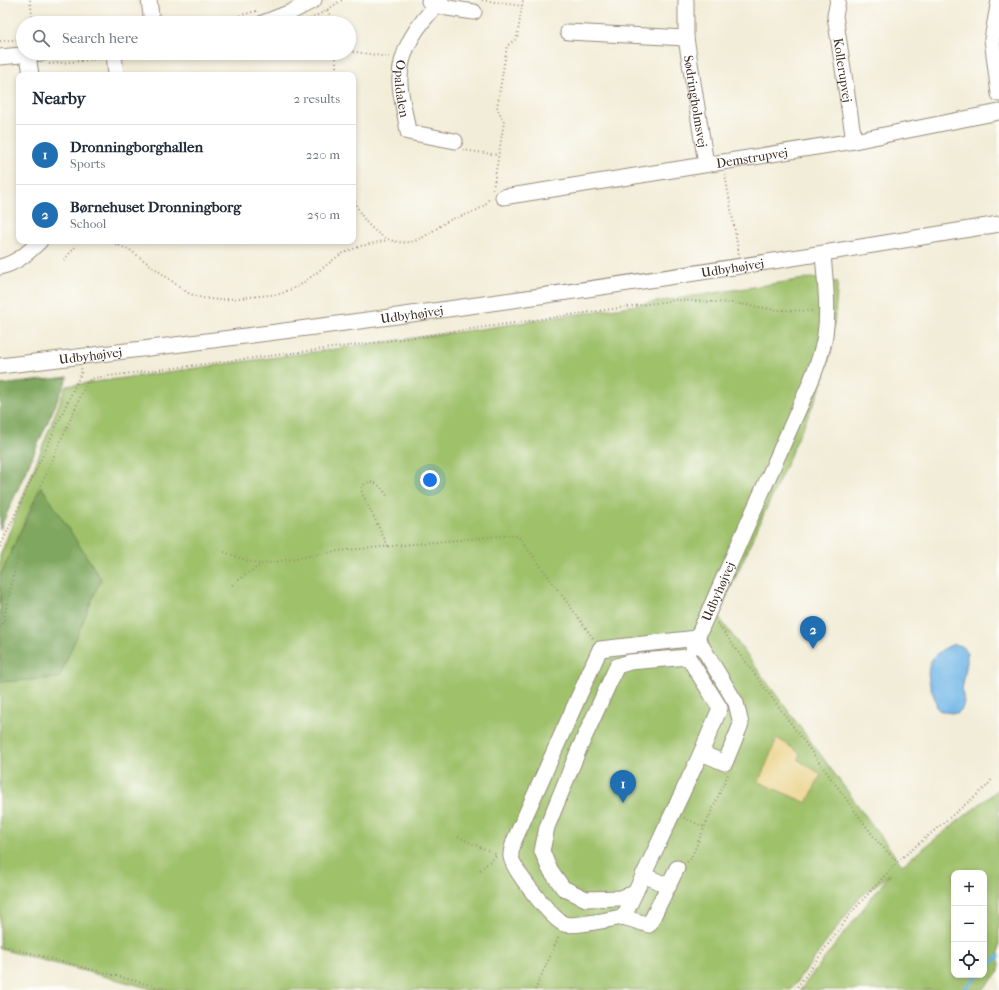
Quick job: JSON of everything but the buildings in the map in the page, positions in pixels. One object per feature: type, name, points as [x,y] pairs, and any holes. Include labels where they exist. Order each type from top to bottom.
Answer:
[{"type":"street","points":[[149,0],[151,16]]},
{"type":"street","name":"Sødringholmsvej","points":[[686,0],[686,38],[706,164]]},
{"type":"street","name":"Kollerupvej","points":[[838,0],[835,16],[854,141]]},
{"type":"street","points":[[999,0],[992,39],[999,94]]},
{"type":"street","name":"Opaldalen","points":[[455,141],[408,132],[400,83],[402,60],[412,36],[435,2],[478,6]]},
{"type":"street","points":[[267,16],[291,12],[319,3]]},
{"type":"street","name":"Sødringholmsvej","points":[[568,32],[686,38]]},
{"type":"street","points":[[0,57],[16,59]]},
{"type":"street","points":[[20,60],[33,62]]},
{"type":"street","name":"Demstrupvej","points":[[495,195],[854,141],[999,112]]},
{"type":"street","name":"Udbyhøjvej","points":[[0,366],[406,315],[823,254],[999,224]]},
{"type":"street","points":[[0,267],[14,262],[26,255],[37,244]]},
{"type":"street","name":"Udbyhøjvej","points":[[688,657],[819,361],[825,335],[827,312],[823,254]]},
{"type":"street","points":[[678,868],[649,925],[622,917],[576,924],[564,924],[555,917],[504,856],[514,842],[600,649],[697,638],[736,703],[741,724],[725,763],[701,753]]},
{"type":"street","points":[[622,917],[627,910],[701,753],[720,708],[688,657],[630,662],[617,666],[579,748],[547,827],[542,851],[549,868],[563,888],[586,899],[620,898],[635,892]]},
{"type":"street","points":[[643,875],[669,886]]},
{"type":"path","points":[[30,0],[32,16]]},
{"type":"path","points":[[316,16],[342,0]]},
{"type":"path","points":[[356,205],[364,220],[388,240],[398,243],[409,242],[421,238],[450,220],[483,207],[495,195],[498,155],[504,122],[497,108],[508,46],[516,38],[523,0]]},
{"type":"path","points":[[319,3],[327,10],[331,16]]},
{"type":"path","points":[[478,6],[522,6]]},
{"type":"path","points":[[0,41],[16,40]]},
{"type":"path","points":[[356,52],[402,60]]},
{"type":"path","points":[[33,62],[115,67],[128,60]]},
{"type":"path","points":[[336,60],[336,72]]},
{"type":"path","points":[[455,141],[456,148],[498,155]]},
{"type":"path","points":[[722,161],[741,266]]},
{"type":"path","points":[[115,244],[130,250],[188,293],[202,298],[219,300],[280,294],[299,286],[341,254],[361,246],[388,240]]},
{"type":"path","points":[[64,260],[75,247]]},
{"type":"path","points":[[0,627],[3,622],[24,528],[33,510],[38,492],[87,382],[94,378],[380,342],[676,300],[734,303],[777,310],[827,312]]},
{"type":"path","points":[[0,547],[82,371],[79,357]]},
{"type":"path","points":[[388,497],[382,488],[375,482],[369,482],[362,486],[362,493],[388,546]]},
{"type":"path","points":[[224,552],[248,561],[262,564],[338,551],[511,535],[517,536],[520,538],[600,649]]},
{"type":"path","points":[[232,585],[262,564]]},
{"type":"path","points":[[708,612],[877,841],[897,862]]},
{"type":"path","points":[[678,868],[690,860],[728,774],[725,763]]},
{"type":"path","points":[[794,990],[851,913],[897,862],[986,787],[993,778]]},
{"type":"path","points":[[672,813],[704,827]]},
{"type":"path","points":[[458,837],[504,856]]},
{"type":"path","points":[[480,870],[504,856]]},
{"type":"path","points":[[535,990],[564,924]]},
{"type":"path","points":[[0,945],[169,990]]},
{"type":"green space","points":[[811,278],[838,282],[832,347],[821,387],[718,616],[902,865],[999,789],[999,972],[982,990],[800,990],[890,874],[858,899],[791,990],[156,990],[0,949],[0,556],[66,386],[487,328]]},
{"type":"green space","points":[[68,377],[0,529],[0,385]]},
{"type":"green space","points":[[41,486],[101,579],[59,678],[0,682],[0,576]]},
{"type":"sand","points":[[777,738],[800,753],[798,760],[821,774],[807,803],[759,782]]},
{"type":"water","points":[[954,644],[962,646],[967,653],[967,662],[962,690],[964,702],[962,709],[958,713],[950,713],[944,712],[937,708],[928,673],[929,666],[937,654]]},
{"type":"waterway","points":[[987,967],[999,956]]},
{"type":"waterway","points":[[963,990],[976,978]]},
{"type":"place","name":"Børnehuset Dronningborg","points":[[813,649]]},
{"type":"place","name":"Dronningborghallen","points":[[623,803]]}]
